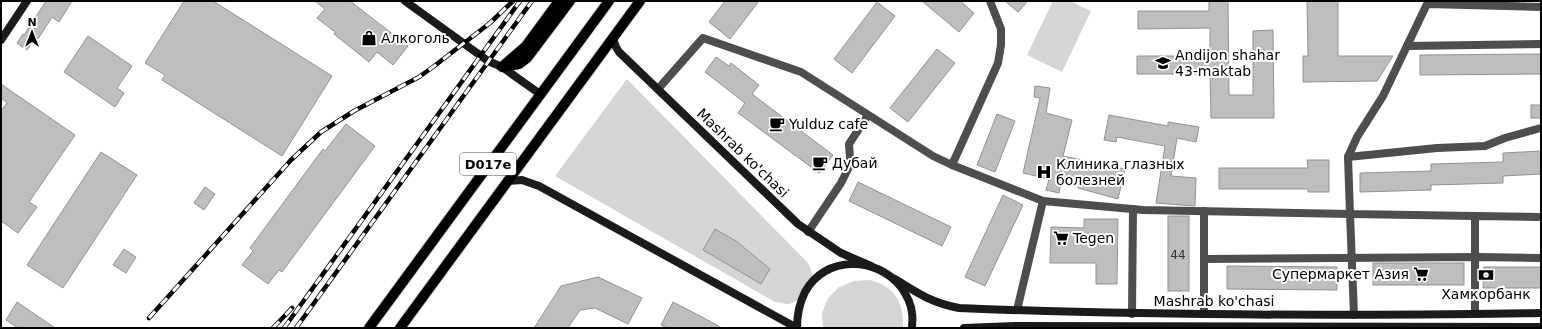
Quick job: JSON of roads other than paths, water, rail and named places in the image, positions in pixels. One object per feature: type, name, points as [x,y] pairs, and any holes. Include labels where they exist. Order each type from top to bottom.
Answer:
[{"type":"main road","points":[[1,40],[27,1]]},
{"type":"main road","points":[[404,1],[488,61],[502,67],[540,94]]},
{"type":"main road","points":[[502,67],[526,46],[559,1]]},
{"type":"main road","points":[[502,67],[519,64],[527,58],[570,1]]},
{"type":"main road","name":"D017e","points":[[369,328],[609,1]]},
{"type":"main road","name":"D017e","points":[[400,328],[640,1]]},
{"type":"main road","name":"Mashrab ko'chasi","points":[[613,38],[619,52],[781,208],[808,232],[841,253],[884,271],[927,299],[943,305],[959,308],[1132,314],[1354,315],[1541,313]]},
{"type":"main road","name":"Mashrab ko'chasi","points":[[507,181],[522,180],[539,186],[797,328],[798,309],[805,291],[818,277],[834,267],[852,264],[871,266]]},
{"type":"main road","name":"Mashrab ko'chasi","points":[[895,279],[906,294],[912,312],[912,328]]},
{"type":"main road","name":"Mashrab ko'chasi","points":[[964,328],[1541,327]]},
{"type":"street","points":[[952,165],[998,63],[1001,45],[1001,29],[990,1]]},
{"type":"street","points":[[1354,315],[1348,157],[1357,137],[1383,96],[1428,2],[1541,7]]},
{"type":"street","points":[[658,89],[703,38],[762,60],[801,72],[933,156],[1043,201],[1133,209],[1541,217]]},
{"type":"street","points":[[1407,46],[1541,44]]},
{"type":"street","points":[[808,232],[841,183],[849,167],[849,144],[868,115]]},
{"type":"street","points":[[1348,157],[1437,148],[1485,146],[1505,138],[1541,128]]},
{"type":"street","points":[[1017,310],[1043,201]]},
{"type":"street","points":[[1132,314],[1133,209]]},
{"type":"street","points":[[1204,211],[1204,314]]},
{"type":"street","points":[[1475,216],[1475,313]]},
{"type":"street","points":[[1204,259],[1541,258]]},
{"type":"railway","points":[[149,318],[291,160],[321,132],[354,111],[419,77],[490,23],[513,1]]},
{"type":"railway","points":[[284,328],[520,1]]},
{"type":"railway","points":[[296,328],[532,1]]},
{"type":"railway","points":[[273,328],[292,308]]},
{"type":"place","name":"Алкоголь","points":[[369,38]]},
{"type":"place","name":"Andijon shahar 43-maktab","points":[[1163,63]]},
{"type":"place","name":"Yulduz cafe","points":[[777,124]]},
{"type":"place","name":"Дубай","points":[[820,163]]},
{"type":"place","name":"Клиника глазных болезней","points":[[1044,172]]},
{"type":"place","name":"Tegen","points":[[1061,238]]},
{"type":"place","name":"Супермаркет Азия","points":[[1421,274]]},
{"type":"place","name":"Хамкорбанк","points":[[1486,275]]}]
